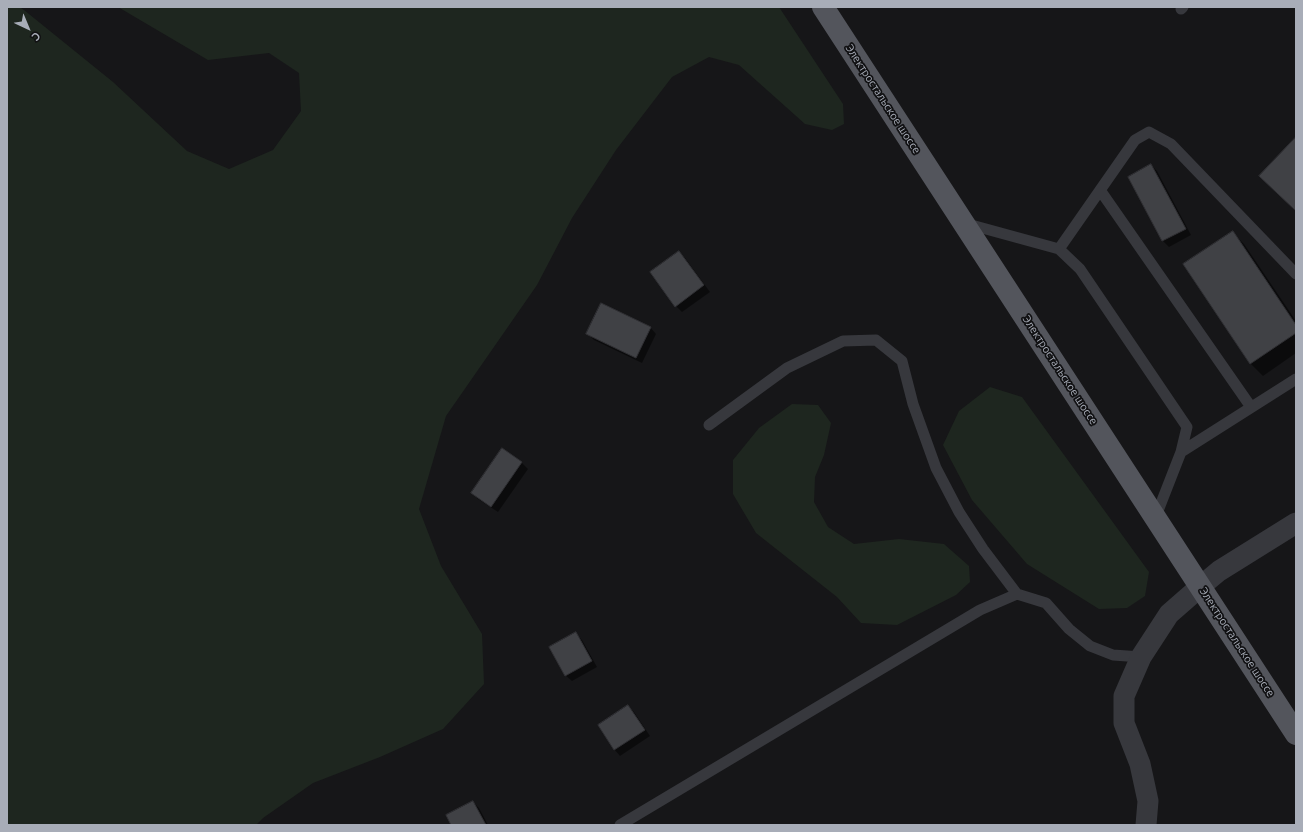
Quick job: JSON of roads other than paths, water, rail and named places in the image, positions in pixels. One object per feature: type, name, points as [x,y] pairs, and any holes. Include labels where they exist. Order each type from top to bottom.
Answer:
[{"type":"main road","name":"Электростальское шоссе","points":[[823,7],[1156,516],[1296,734]]},
{"type":"street","points":[[1147,825],[1148,801],[1140,764],[1124,723],[1124,696],[1141,656],[1168,614],[1219,571],[1294,529]]},
{"type":"lane","points":[[1059,249],[1135,140],[1149,132],[1171,144],[1296,274]]},
{"type":"lane","points":[[1100,190],[1251,407]]},
{"type":"lane","points":[[964,222],[1059,249],[1080,269],[1187,427],[1181,452],[1156,516]]},
{"type":"lane","points":[[709,425],[787,368],[844,340],[876,340],[902,362],[912,404],[936,468],[959,512],[983,549],[1017,594],[1046,603],[1069,628],[1090,646],[1112,655],[1141,656]]},
{"type":"lane","points":[[1181,452],[1296,379]]},
{"type":"lane","points":[[620,825],[980,610],[1017,594]]}]
